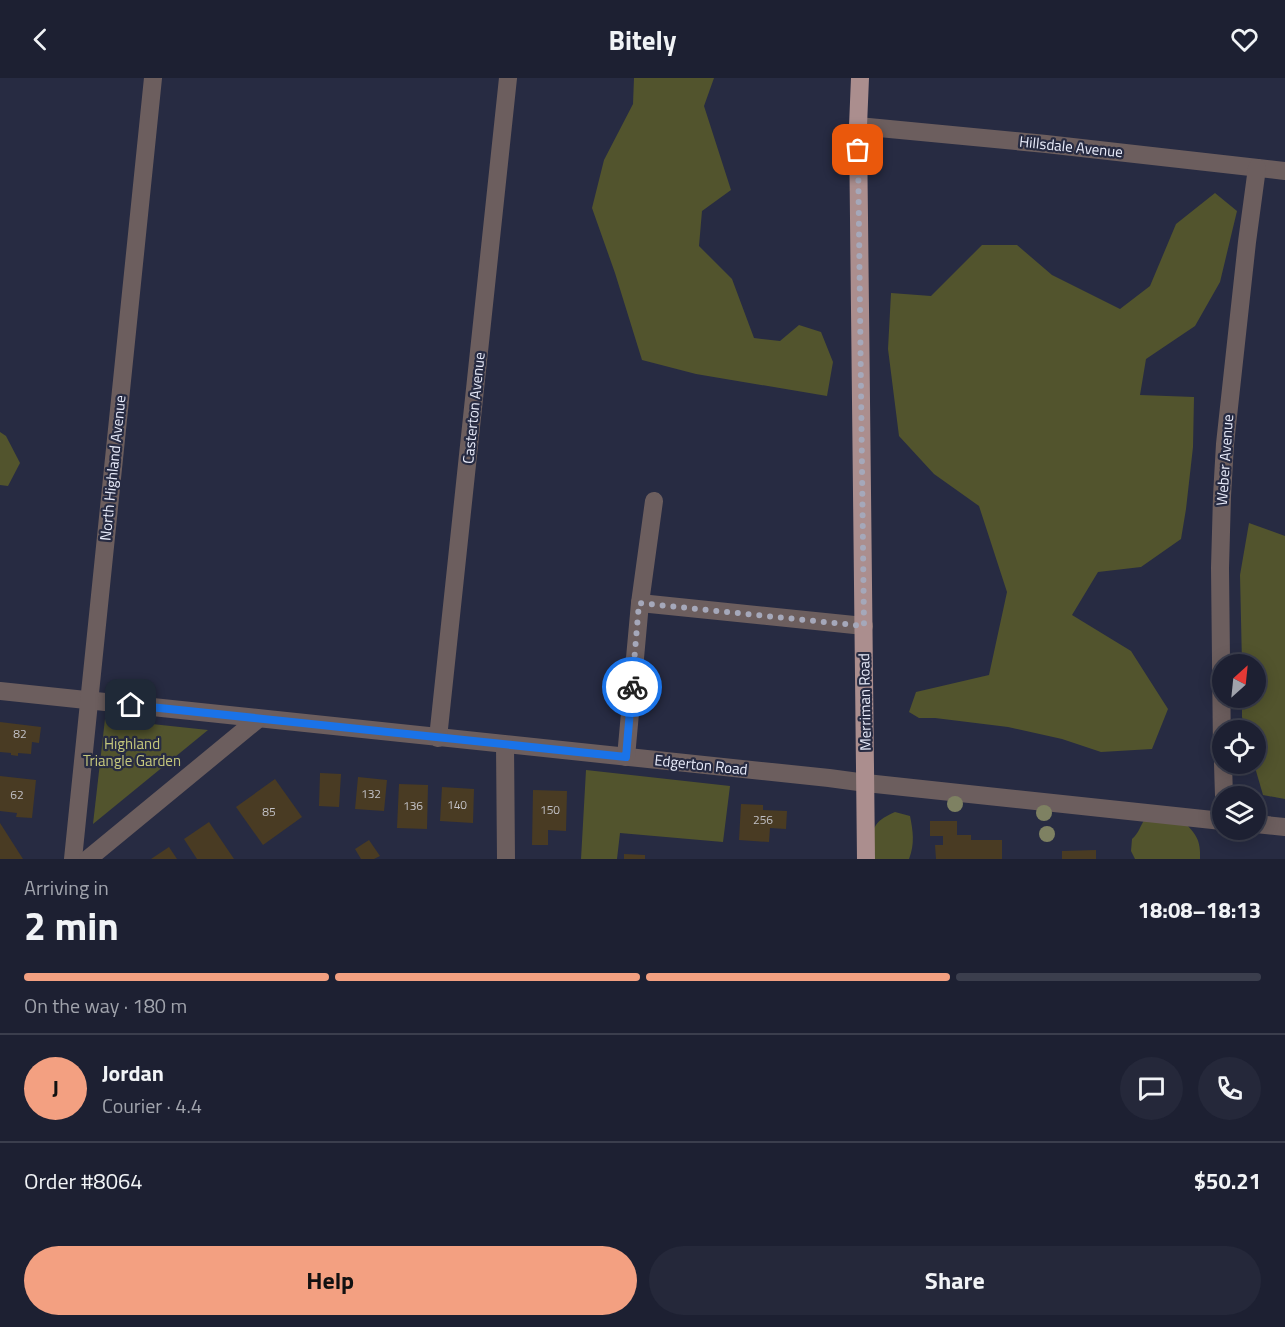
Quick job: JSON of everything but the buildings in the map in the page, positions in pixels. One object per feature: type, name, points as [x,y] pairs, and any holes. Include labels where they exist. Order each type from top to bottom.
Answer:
[{"type":"main road","name":"Merriman Road","points":[[860,78],[858,126],[866,859]]},
{"type":"street","name":"North Highland Avenue","points":[[73,859],[153,78]]},
{"type":"street","name":"Casterton Avenue","points":[[438,738],[508,78]]},
{"type":"street","name":"Hillsdale Avenue","points":[[858,126],[1285,171]]},
{"type":"street","name":"Weber Avenue","points":[[1222,720],[1220,568],[1225,444],[1257,168]]},
{"type":"street","points":[[626,757],[639,603],[654,501]]},
{"type":"street","points":[[639,603],[864,626]]},
{"type":"street","name":"Edgerton Road","points":[[0,691],[1212,820]]},
{"type":"street","points":[[88,859],[258,719]]},
{"type":"street","points":[[505,745],[506,859]]},
{"type":"street","points":[[1266,825],[1285,827]]},
{"type":"green space","points":[[634,78],[714,78],[704,106],[731,190],[702,211],[699,246],[732,279],[754,338],[780,341],[799,325],[821,332],[833,362],[827,396],[696,374],[642,360],[592,208],[604,160],[633,104]]},
{"type":"green space","points":[[1215,193],[1237,211],[1220,282],[1195,326],[1146,359],[1140,395],[1194,397],[1193,447],[1181,539],[1141,567],[1098,572],[1072,615],[1131,651],[1168,709],[1152,749],[1101,752],[1062,739],[1008,727],[919,718],[909,712],[916,692],[989,675],[1007,592],[979,506],[934,474],[899,436],[888,349],[891,293],[931,296],[982,245],[1017,245],[1052,275],[1120,309],[1150,286],[1176,224]]},
{"type":"green space","points":[[0,432],[6,436],[20,463],[8,486],[0,485]]},
{"type":"green space","points":[[1249,523],[1285,536],[1285,799],[1266,796],[1266,786],[1260,786],[1257,774],[1266,774],[1266,720],[1243,720],[1242,717],[1242,708],[1266,708],[1266,654],[1242,654],[1240,575]]},
{"type":"green space","name":"Highland Triangle Garden","points":[[105,719],[208,730],[93,824]]},
{"type":"green space","points":[[586,770],[730,786],[723,842],[620,833],[617,859],[581,859]]},
{"type":"green space","points":[[895,812],[910,816],[913,838],[909,859],[873,859],[875,853],[869,844],[875,827]]},
{"type":"green space","points":[[1145,819],[1183,821],[1197,838],[1200,859],[1135,859],[1131,851],[1132,839]]},
{"type":"way so far","points":[[632,687],[639,603],[864,626],[858,150]]},
{"type":"route","points":[[131,705],[626,757],[632,687]]}]
